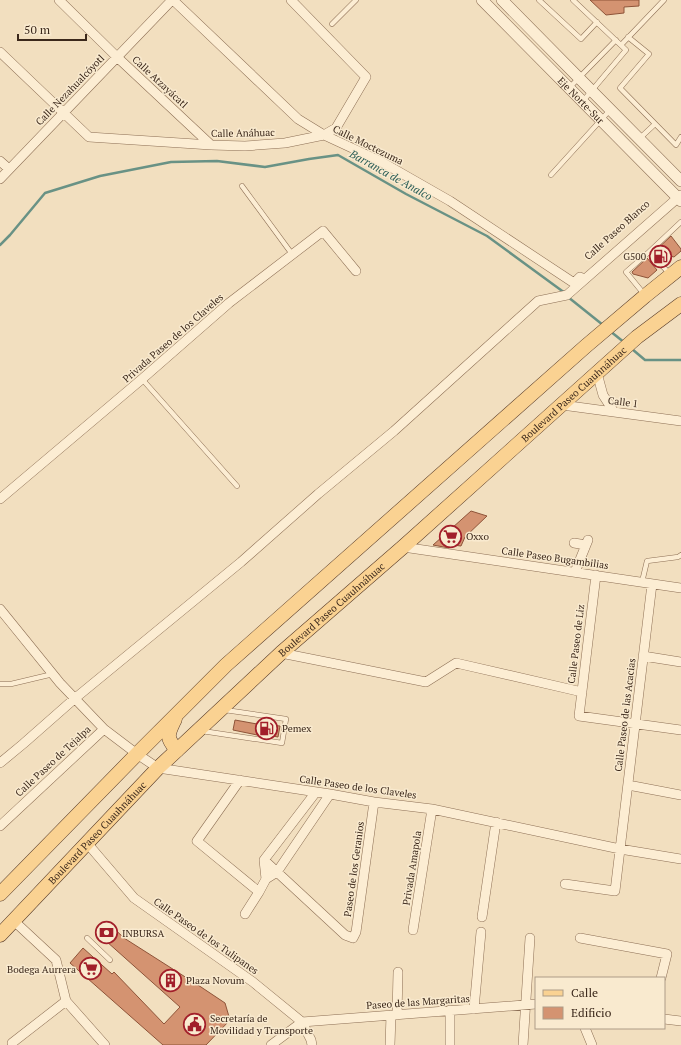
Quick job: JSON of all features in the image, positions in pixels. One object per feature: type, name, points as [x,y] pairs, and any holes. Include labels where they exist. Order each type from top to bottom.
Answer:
[{"type":"main road","points":[[0,894],[137,754],[226,666],[586,346],[676,271]]},
{"type":"main road","name":"Boulevard Paseo Cuauhnáhuac","points":[[0,935],[158,768],[220,709],[600,370],[638,337],[681,304]]},
{"type":"main road","points":[[177,750],[168,739],[169,732],[178,714]]},
{"type":"street","name":"Calle Atzayácatl","points":[[59,0],[117,57],[211,145]]},
{"type":"street","name":"Calle Nezahualcóyotl","points":[[0,178],[172,0]]},
{"type":"street","name":"Calle Moctezuma","points":[[172,0],[298,119],[324,135],[380,161],[450,201],[574,283]]},
{"type":"street","name":"Calle Anáhuac","points":[[63,113],[89,137],[245,146],[285,143],[324,135],[336,128],[366,77],[291,0]]},
{"type":"street","name":"Eje Norte-Sur","points":[[482,0],[679,197]]},
{"type":"street","name":"Eje Norte-Sur","points":[[502,0],[681,182]]},
{"type":"street","points":[[0,52],[63,113]]},
{"type":"street","points":[[0,161],[9,169]]},
{"type":"street","points":[[0,763],[75,698],[241,562],[318,494],[394,431],[538,300],[567,295],[679,197]]},
{"type":"street","name":"Calle Paseo Blanco","points":[[574,283],[679,197]]},
{"type":"street","name":"Privada Paseo de los Claveles","points":[[0,499],[142,380],[229,303],[323,231],[356,271]]},
{"type":"street","points":[[600,370],[603,395],[614,412]]},
{"type":"street","name":"Calle 1","points":[[562,405],[681,420]]},
{"type":"street","points":[[574,544],[587,543],[575,572]]},
{"type":"street","name":"Calle Paseo Bugambilias","points":[[403,547],[681,588]]},
{"type":"street","name":"Calle Paseo de Liz","points":[[596,575],[579,716],[635,724]]},
{"type":"street","name":"Calle Paseo de las Acacias","points":[[565,884],[615,891],[652,584]]},
{"type":"street","points":[[0,609],[53,674]]},
{"type":"street","points":[[281,653],[426,682],[456,663],[582,692]]},
{"type":"street","points":[[643,656],[681,662]]},
{"type":"street","name":"Calle Paseo de los Claveles","points":[[53,674],[104,729],[158,768],[374,802],[432,809],[620,848],[681,859]]},
{"type":"street","points":[[635,724],[681,730]]},
{"type":"street","name":"Calle Paseo de Tejalpa","points":[[0,826],[104,729]]},
{"type":"street","points":[[240,780],[197,841],[259,892]]},
{"type":"street","points":[[628,785],[681,795]]},
{"type":"street","points":[[266,879],[264,860],[316,792]]},
{"type":"street","points":[[244,914],[266,879],[277,872],[330,794]]},
{"type":"street","name":"Paseo de los Geranios","points":[[277,872],[345,935],[353,938],[356,932],[374,802]]},
{"type":"street","name":"Privada Amapola","points":[[413,930],[432,809]]},
{"type":"street","points":[[482,917],[496,822]]},
{"type":"street","name":"Calle Paseo de los Tulipanes","points":[[87,843],[134,898],[253,982],[302,1022],[312,1045]]},
{"type":"street","points":[[264,860],[277,872]]},
{"type":"street","points":[[14,921],[56,960],[66,1001],[105,1045]]},
{"type":"street","points":[[474,1009],[481,932]]},
{"type":"street","points":[[523,1045],[530,938]]},
{"type":"street","points":[[580,938],[667,954],[661,977]]},
{"type":"street","points":[[390,1045],[398,972]]},
{"type":"street","points":[[12,1042],[66,1001]]},
{"type":"street","name":"Paseo de las Margaritas","points":[[302,1022],[535,1004]]},
{"type":"street","points":[[450,1010],[450,1045]]},
{"type":"street","points":[[665,1019],[681,1021]]},
{"type":"street","points":[[271,1045],[302,1022]]},
{"type":"street","points":[[585,1029],[592,1045]]},
{"type":"lane","points":[[332,24],[356,0]]},
{"type":"lane","points":[[539,0],[581,39],[597,22]]},
{"type":"lane","points":[[573,0],[626,50],[583,101]]},
{"type":"lane","points":[[621,45],[664,0]]},
{"type":"lane","points":[[628,37],[649,54],[620,88],[676,145],[681,137]]},
{"type":"lane","points":[[569,88],[616,40]]},
{"type":"lane","points":[[551,175],[610,110]]},
{"type":"lane","points":[[639,139],[655,124]]},
{"type":"lane","points":[[242,186],[292,254]]},
{"type":"lane","points":[[645,296],[626,272],[681,222]]},
{"type":"lane","points":[[649,252],[676,271]]},
{"type":"lane","points":[[142,380],[237,486]]},
{"type":"lane","points":[[642,582],[647,561],[678,557],[681,555]]},
{"type":"lane","points":[[0,684],[11,684],[53,674]]},
{"type":"lane","points":[[199,730],[282,743],[286,719],[220,709]]},
{"type":"lane","points":[[87,938],[110,960]]},
{"type":"building","points":[[590,0],[639,0],[639,6],[624,7],[624,13],[606,15]]},
{"type":"building","points":[[671,236],[681,251],[674,257],[654,252]]},
{"type":"building","points":[[647,258],[657,270],[648,278],[633,274],[632,272]]},
{"type":"building","points":[[471,511],[487,516],[465,537],[461,546],[453,545],[449,548],[433,545]]},
{"type":"building","points":[[235,720],[268,726],[280,726],[278,737],[262,734],[262,736],[233,730]]},
{"type":"building","name":"Plaza Novum","points":[[107,922],[124,938],[225,1003],[230,1020],[206,1045],[163,1045],[70,963],[83,948],[112,974],[114,972],[164,1024],[180,1007],[97,933]]},
{"type":"waterway","name":"Barranca de Analco","points":[[0,245],[45,193],[100,176],[171,162],[217,161],[265,167],[338,155],[406,194],[487,236],[565,293]]},
{"type":"waterway","name":"Barranca de Analco","points":[[568,297],[603,325]]},
{"type":"waterway","name":"Barranca de Analco","points":[[610,331],[625,343]]},
{"type":"waterway","name":"Barranca de Analco","points":[[632,349],[645,360],[681,360]]},
{"type":"place","name":"G500","points":[[661,256]]},
{"type":"place","name":"Oxxo","points":[[450,536]]},
{"type":"place","name":"Pemex","points":[[267,728]]},
{"type":"place","name":"INBURSA","points":[[106,933]]},
{"type":"place","name":"Bodega Aurrera","points":[[91,969]]},
{"type":"place","name":"Plaza Novum","points":[[171,980]]},
{"type":"place","name":"Secretaría de Movilidad y Transporte","points":[[194,1024]]}]
